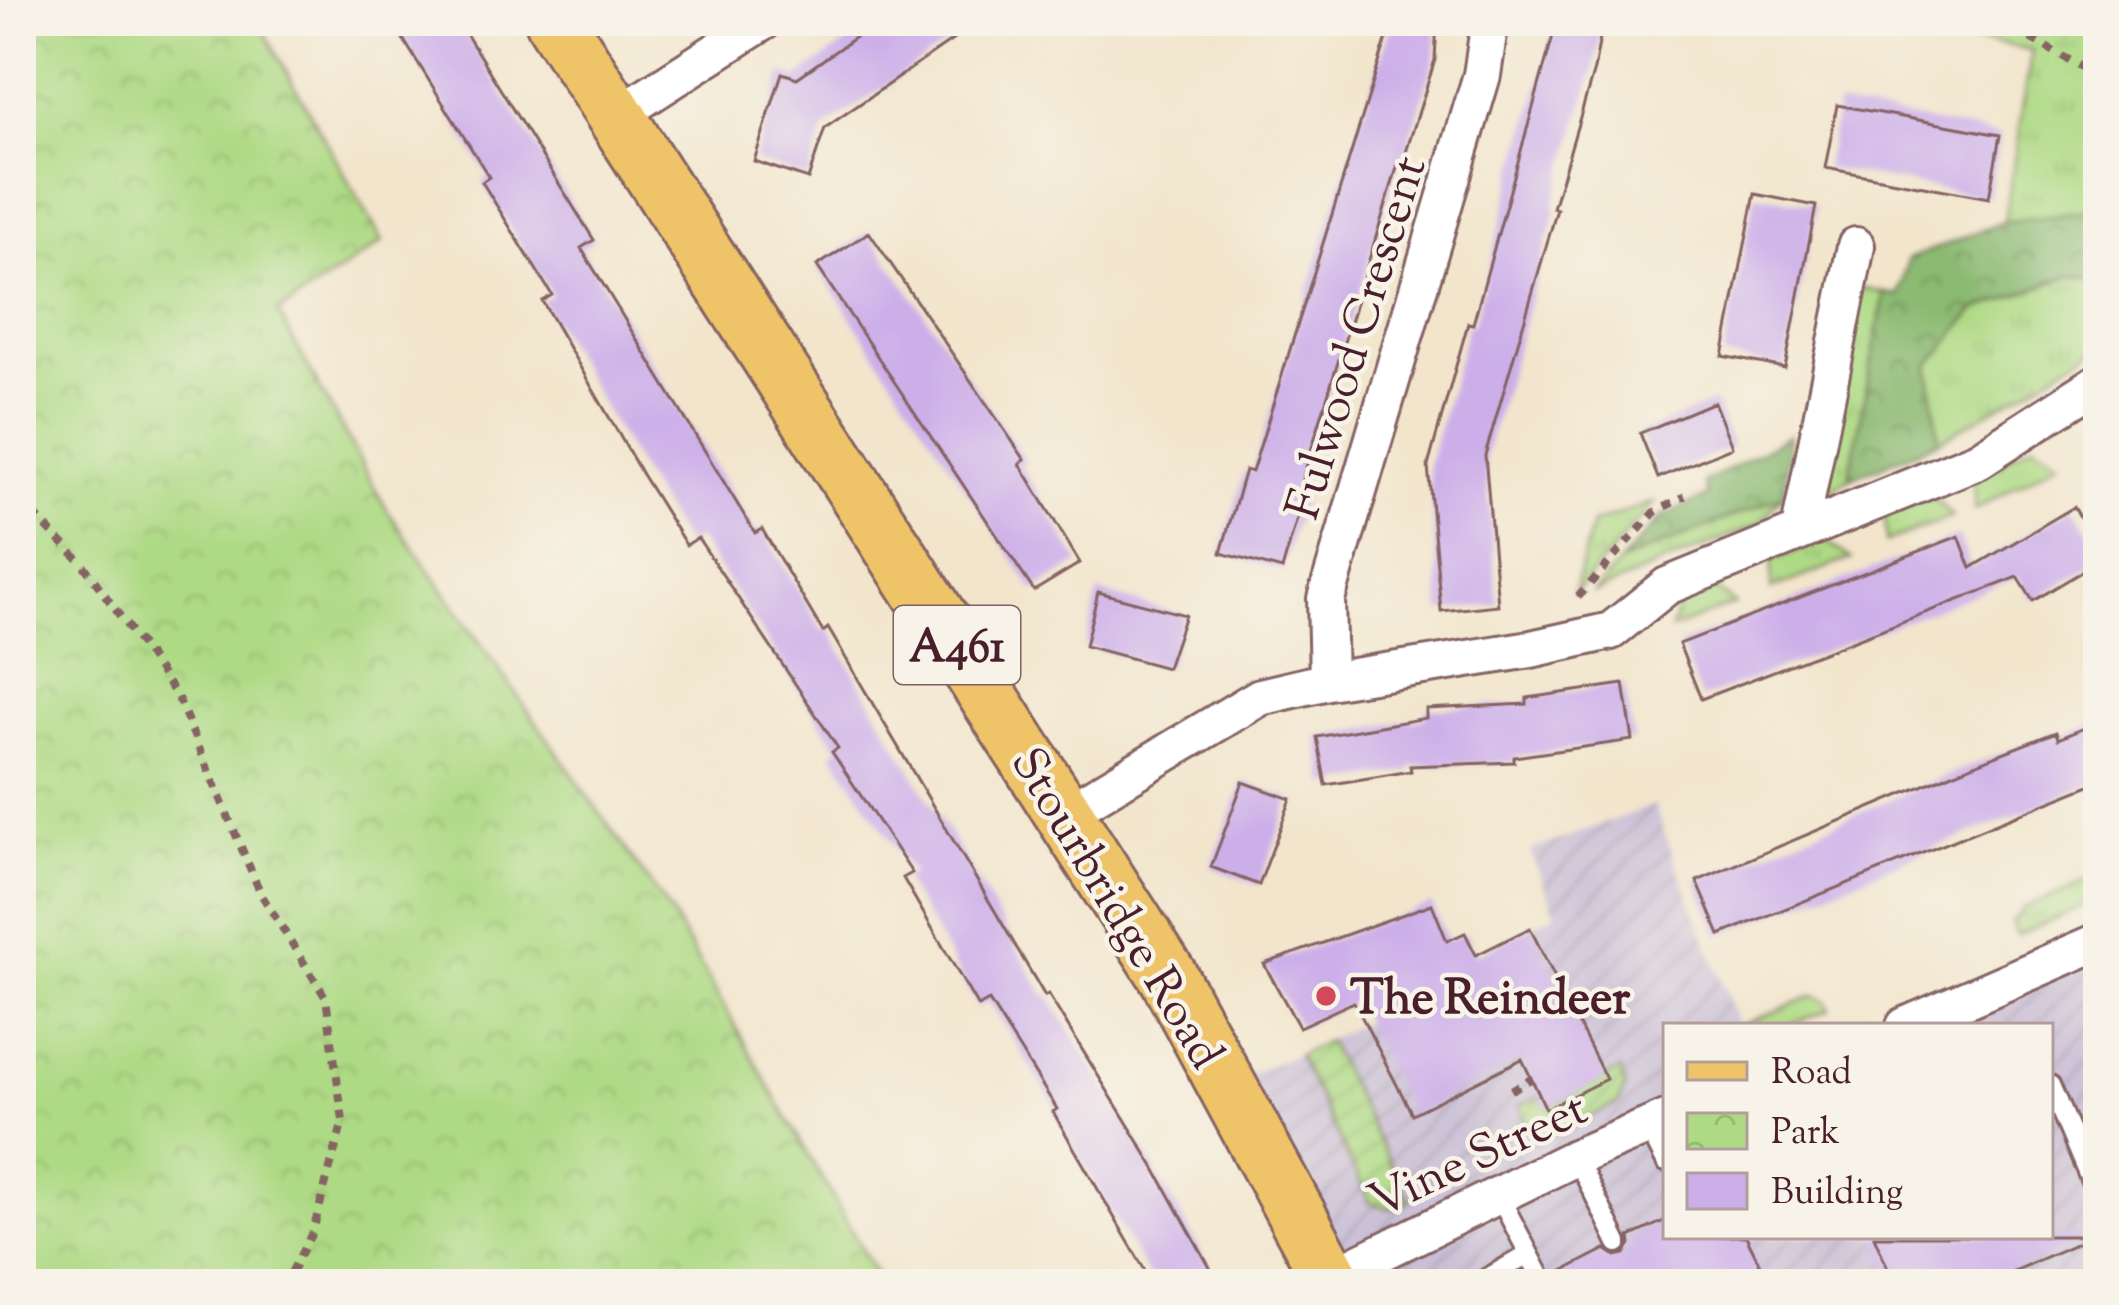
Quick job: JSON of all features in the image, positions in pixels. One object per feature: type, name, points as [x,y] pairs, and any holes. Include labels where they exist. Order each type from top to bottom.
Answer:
[{"type":"main road","name":"Stourbridge Road","points":[[555,21],[1168,976],[1332,1281]]},
{"type":"street","points":[[616,116],[764,21]]},
{"type":"street","name":"Fulwood Crescent","points":[[1328,681],[1327,599],[1482,75],[1490,21]]},
{"type":"street","points":[[1800,530],[1856,246]]},
{"type":"street","points":[[1066,814],[1260,697],[1328,681],[1531,650],[1611,631],[1667,586],[1978,460],[2098,383]]},
{"type":"street","points":[[1919,1023],[2098,942]]},
{"type":"street","name":"Vine Street","points":[[1332,1281],[1576,1156],[1657,1123]]},
{"type":"lane","points":[[2053,1092],[2098,1198]]},
{"type":"lane","points":[[1576,1156],[1618,1243]]},
{"type":"lane","points":[[1498,1194],[1543,1281]]},
{"type":"lane","points":[[1477,1284],[1529,1255]]},
{"type":"path","points":[[1999,21],[2098,76]]},
{"type":"path","points":[[1531,650],[1655,512],[1685,496]]},
{"type":"path","points":[[21,501],[82,564],[177,696],[261,894],[326,998],[343,1121],[313,1231],[285,1284]]},
{"type":"path","points":[[1511,1090],[1531,1079]]},
{"type":"shaded area","points":[[1654,805],[1738,1023],[1663,1023],[1663,1239],[2053,1239],[2053,1023],[1912,1023],[2098,942],[2098,1284],[1331,1284],[1221,1085],[1298,1054],[1456,978],[1451,967],[1556,914],[1530,851]]},
{"type":"green space","points":[[21,21],[258,21],[383,242],[278,313],[387,510],[671,914],[882,1284],[21,1284]]},
{"type":"green space","points":[[1881,21],[2091,21],[2098,28],[2098,210],[2004,222],[2032,50]]},
{"type":"green space","points":[[2098,210],[2098,280],[2069,276],[1975,310],[1929,366],[1939,441],[1849,479],[1885,293],[1899,295],[1908,259],[2004,222]]},
{"type":"green space","points":[[2069,276],[2098,280],[2098,347],[1939,441],[1929,366],[1975,310]]},
{"type":"green space","points":[[1861,288],[1885,293],[1849,479],[1833,489],[1821,475]]},
{"type":"green space","points":[[1790,435],[1783,496],[1620,562],[1663,516],[1708,496],[1704,483]]},
{"type":"green space","points":[[2034,443],[2061,460],[1975,510],[1974,477]]},
{"type":"green space","points":[[1931,495],[1952,517],[1886,542],[1885,514]]},
{"type":"green space","points":[[1783,496],[1759,524],[1593,593],[1620,562]]},
{"type":"green space","points":[[1656,501],[1573,595],[1592,524]]},
{"type":"green space","points":[[1825,539],[1851,559],[1771,589],[1772,561]]},
{"type":"green space","points":[[1713,586],[1735,604],[1671,629],[1679,600]]},
{"type":"green space","points":[[2098,876],[2098,900],[2017,935],[2012,923],[2023,908]]},
{"type":"green space","points":[[1815,995],[1830,1009],[1796,1023],[1746,1023]]},
{"type":"green space","points":[[1327,1041],[1410,1201],[1391,1209],[1370,1202],[1298,1055]]},
{"type":"green space","points":[[1620,1070],[1625,1087],[1619,1103],[1535,1143],[1519,1106],[1540,1096],[1547,1108]]},
{"type":"building","points":[[392,21],[458,21],[594,240],[581,248],[755,533],[762,529],[823,632],[828,628],[1045,996],[1048,994],[1153,1165],[1219,1284],[1153,1284],[1053,1112],[1057,1109],[989,1001],[978,1007],[903,878],[912,873],[832,752],[838,748],[698,538],[686,545],[643,476],[542,301],[552,295],[482,182],[489,177]]},
{"type":"building","points":[[878,21],[980,21],[825,128],[808,179],[754,161],[782,73],[797,78]]},
{"type":"building","points":[[1392,21],[1437,21],[1435,60],[1403,162],[1399,161],[1300,487],[1306,488],[1282,570],[1221,553],[1245,470],[1252,472]]},
{"type":"building","points":[[1557,21],[1603,21],[1594,70],[1553,208],[1557,209],[1485,455],[1498,605],[1441,611],[1428,466],[1468,323],[1473,324]]},
{"type":"building","points":[[1837,105],[2000,135],[1989,198],[1825,168]]},
{"type":"building","points":[[1755,194],[1816,206],[1785,368],[1723,356]]},
{"type":"building","points":[[869,232],[1025,460],[1020,464],[1080,563],[1034,591],[817,266]]},
{"type":"building","points":[[1714,402],[1732,447],[1658,478],[1640,433]]},
{"type":"building","points":[[2074,507],[2098,547],[2098,562],[2033,601],[2018,577],[1701,699],[1679,644],[1959,536],[1971,568]]},
{"type":"building","points":[[1098,592],[1185,615],[1167,668],[1085,646]]},
{"type":"building","points":[[1624,684],[1633,740],[1514,757],[1514,762],[1410,766],[1411,771],[1326,785],[1317,737],[1426,718],[1426,709],[1527,704],[1527,698]]},
{"type":"building","points":[[2098,722],[2098,782],[1720,935],[1697,881],[1972,765],[2056,732],[2058,739]]},
{"type":"building","points":[[1243,782],[1291,799],[1259,885],[1211,867]]},
{"type":"building","points":[[1432,904],[1447,941],[1465,933],[1476,955],[1530,928],[1606,1079],[1546,1109],[1522,1059],[1412,1114],[1354,1002],[1299,1027],[1264,964]]},
{"type":"building","points":[[1663,1221],[1663,1239],[1748,1239],[1770,1284],[1556,1284],[1555,1275],[1606,1249],[1616,1256],[1625,1254],[1630,1237]]},
{"type":"building","points":[[2093,1236],[1984,1284],[1895,1284],[1875,1239]]},
{"type":"place","name":"The Reindeer","points":[[1326,996]]}]
